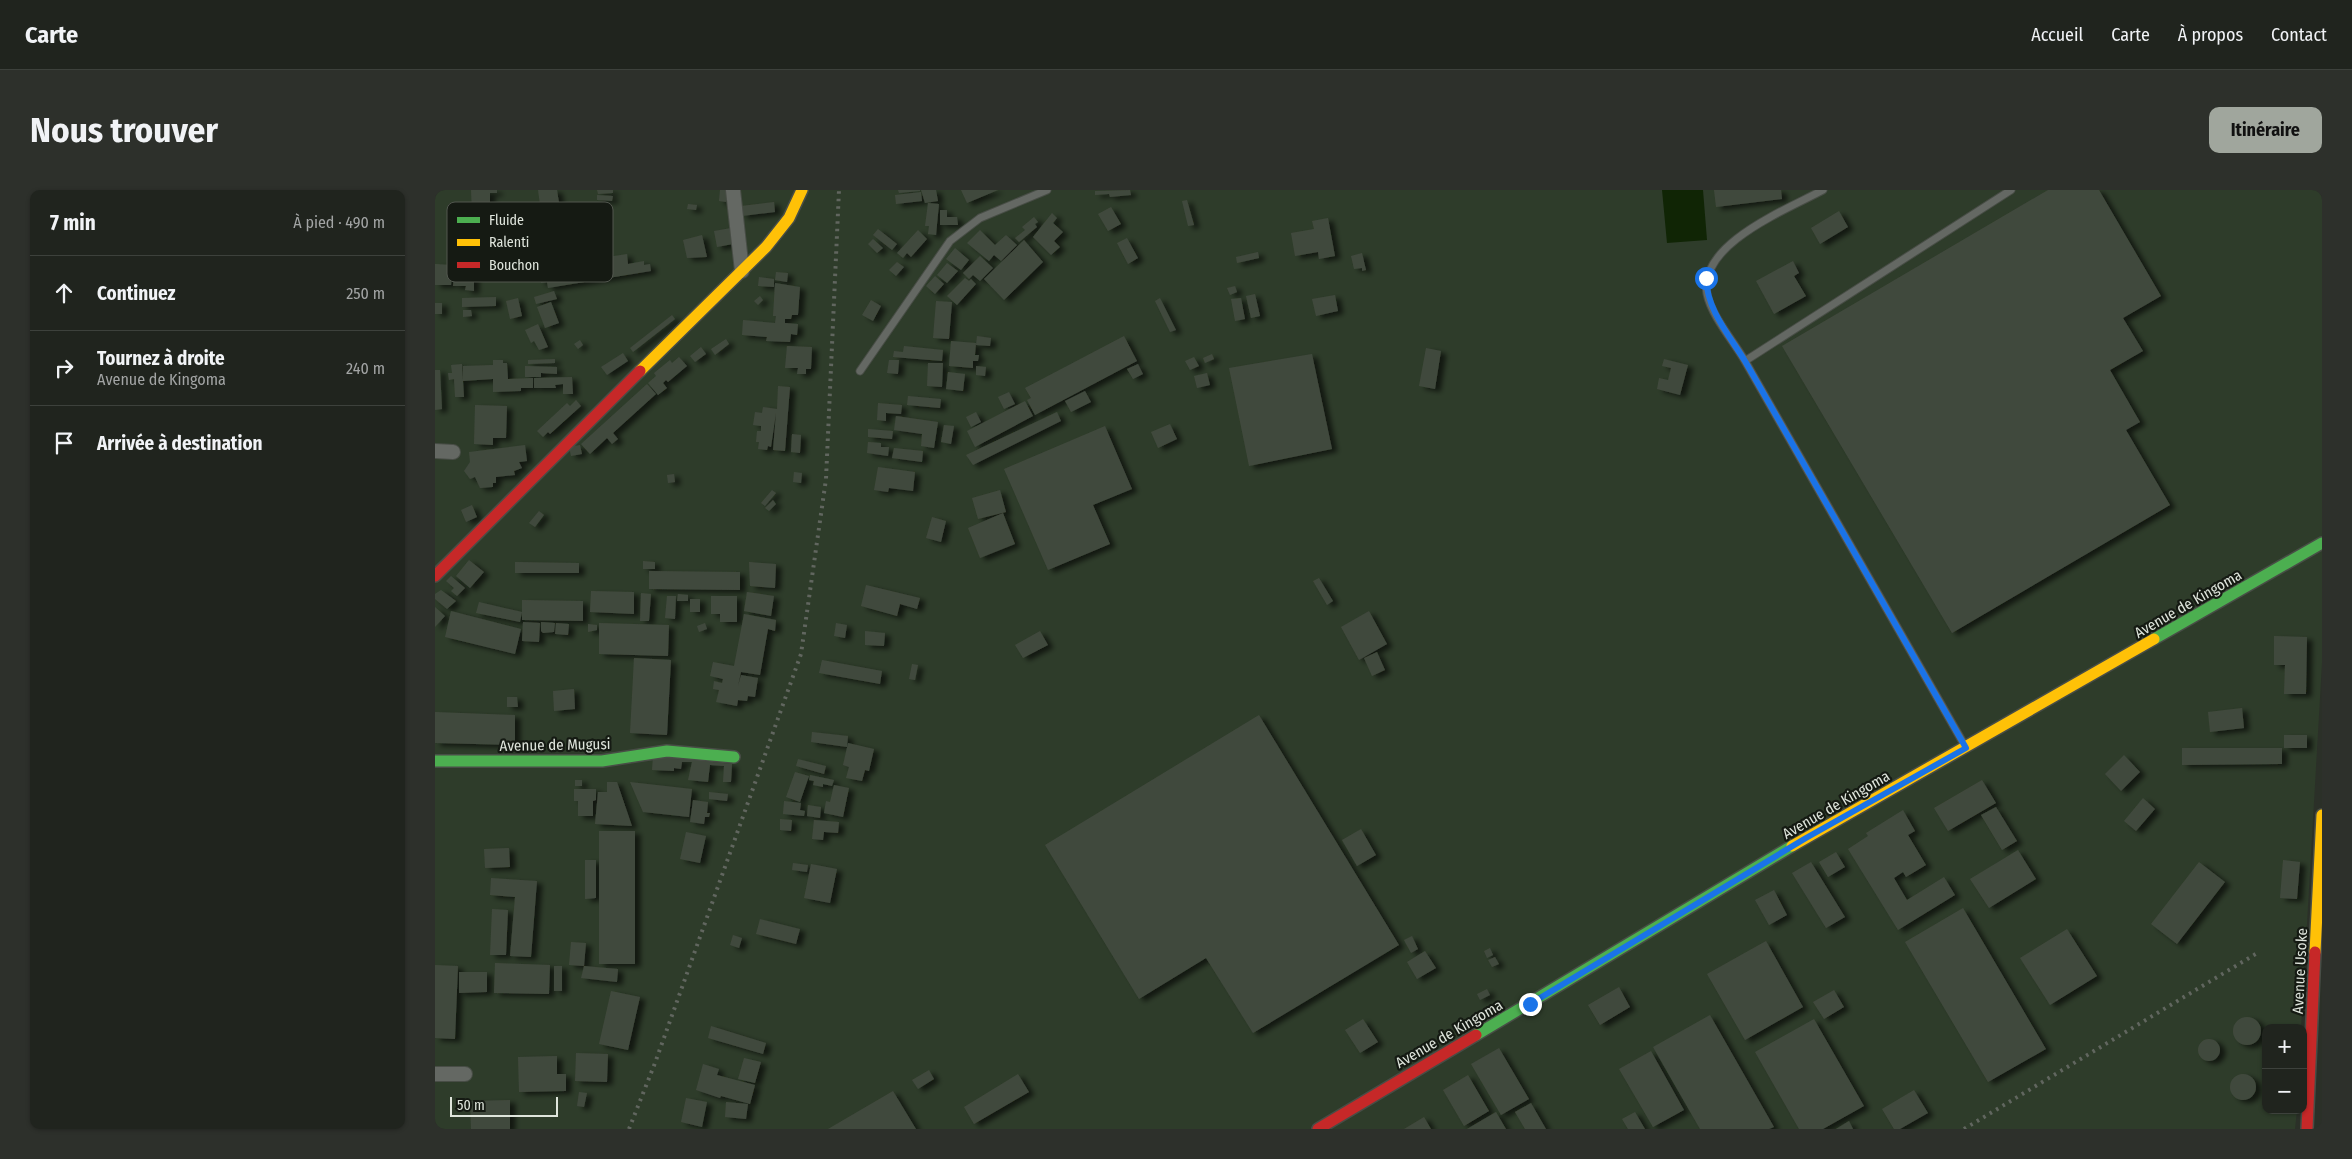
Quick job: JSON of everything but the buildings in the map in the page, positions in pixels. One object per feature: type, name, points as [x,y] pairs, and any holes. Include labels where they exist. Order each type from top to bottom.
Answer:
[{"type":"street","points":[[733,190],[742,271]]},
{"type":"street","points":[[435,576],[547,461],[766,248],[789,218],[802,190]]},
{"type":"street","points":[[435,451],[453,452]]},
{"type":"street","name":"Avenue de Kingoma","points":[[1318,1129],[1806,838],[2322,543]]},
{"type":"street","name":"Avenue de Mugusi","points":[[435,761],[602,761],[667,751],[734,757]]},
{"type":"street","name":"Avenue Usoke","points":[[2307,1129],[2318,983],[2322,815]]},
{"type":"street","points":[[435,1074],[465,1074]]},
{"type":"lane","points":[[859,371],[950,241],[980,218],[1047,190]]},
{"type":"lane","points":[[1823,190],[1751,230],[1725,247],[1709,268],[1707,287],[1711,306],[1745,361],[1966,748]]},
{"type":"lane","points":[[1745,361],[2011,190]]},
{"type":"shaded area","points":[[435,190],[2322,190],[2322,663],[2301,1024],[2262,1024],[2262,1114],[2297,1114],[2295,1129],[435,1129]]},
{"type":"shaded area","points":[[1662,190],[1703,190],[1707,240],[1667,243]]},
{"type":"railway","points":[[629,1129],[655,1063],[801,654],[826,479],[839,190]]},
{"type":"railway","points":[[1964,1129],[2259,952]]},
{"type":"traffic: fast","points":[[2154,639],[2322,543]]},
{"type":"traffic: fast","points":[[435,761],[602,761],[667,751],[734,757]]},
{"type":"traffic: fast","points":[[1476,1035],[1792,846]]},
{"type":"traffic: slow","points":[[640,371],[766,247],[789,218],[802,190]]},
{"type":"traffic: slow","points":[[1792,846],[2154,639]]},
{"type":"traffic: slow","points":[[2315,952],[2322,815]]},
{"type":"traffic: jam","points":[[435,576],[640,371]]},
{"type":"traffic: jam","points":[[2307,1129],[2315,952]]},
{"type":"traffic: jam","points":[[1318,1129],[1476,1035]]},
{"type":"route","points":[[1530,1004],[1806,838],[1966,748],[1745,361],[1711,306],[1707,295],[1706,278]]}]
